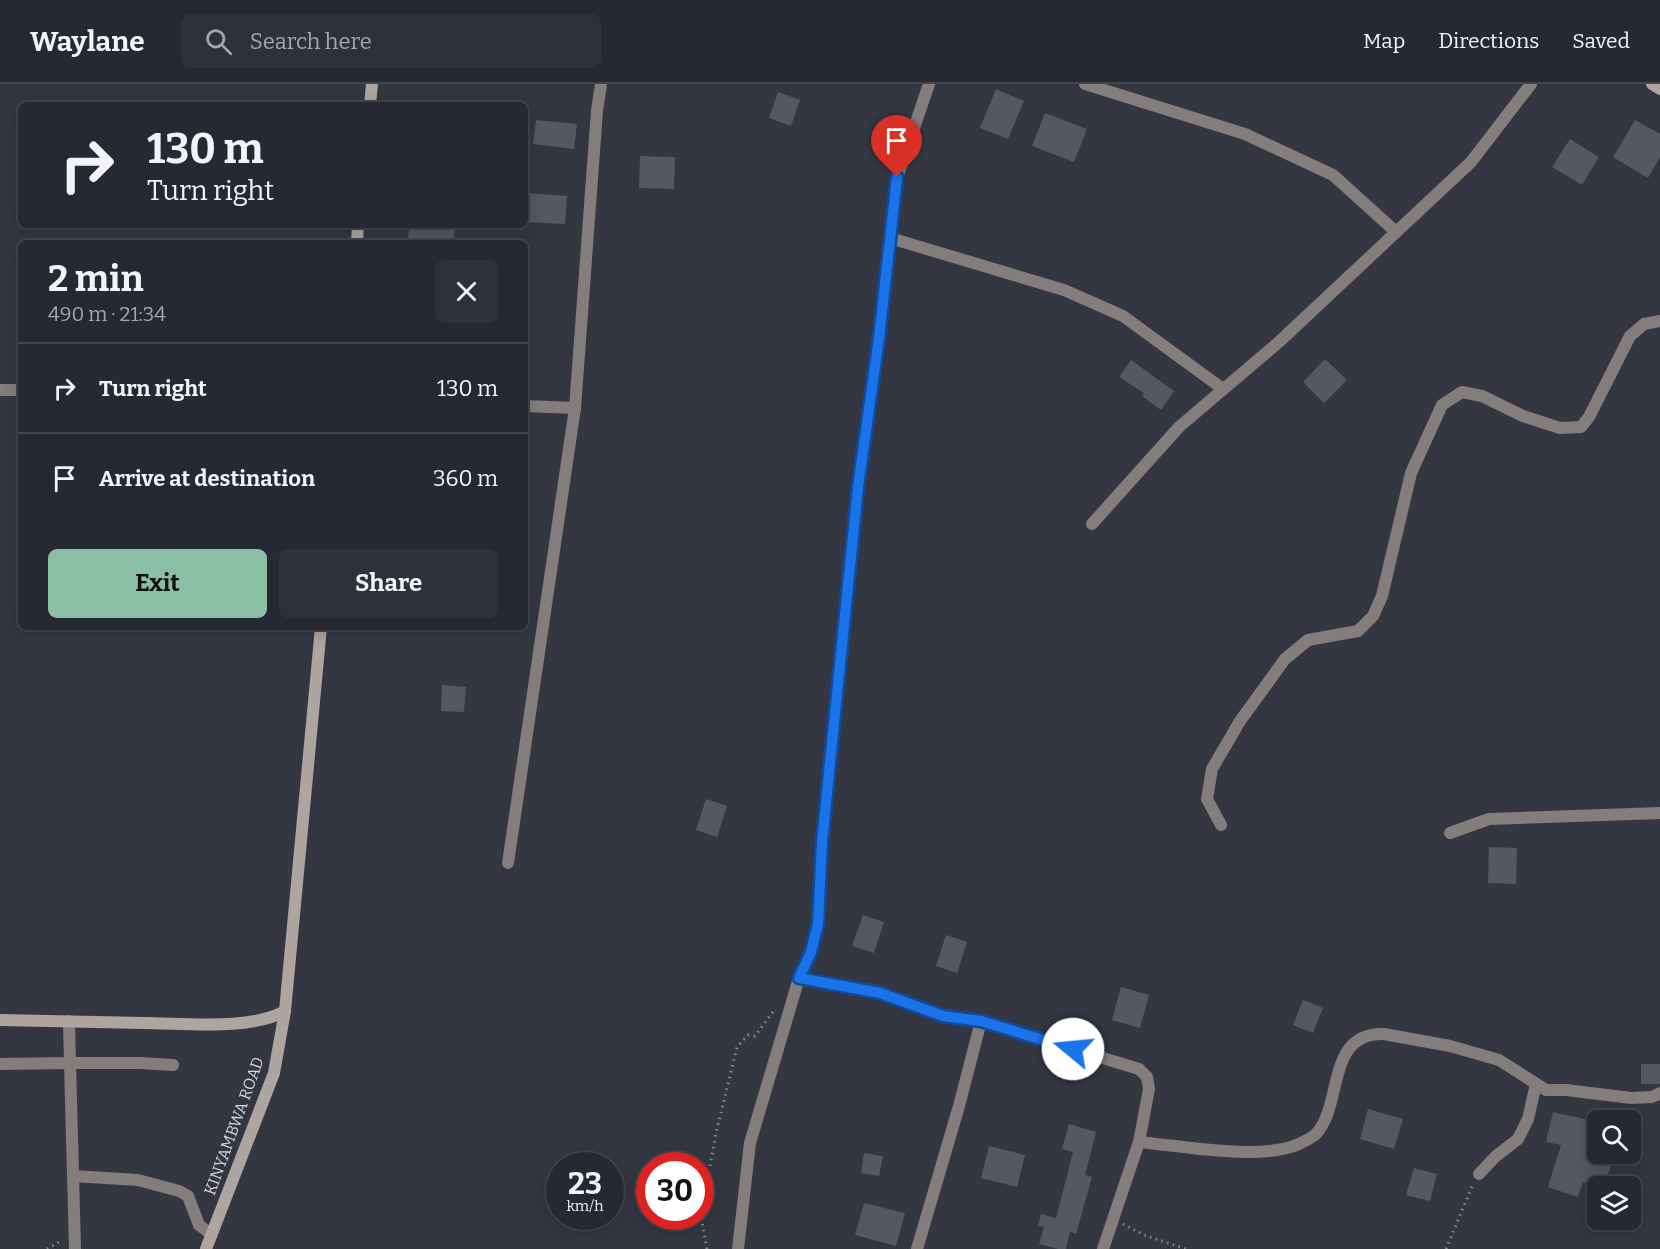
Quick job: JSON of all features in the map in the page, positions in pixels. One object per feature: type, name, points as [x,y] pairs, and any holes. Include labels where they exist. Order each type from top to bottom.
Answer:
[{"type":"street","points":[[370,102],[372,84]]},
{"type":"street","points":[[508,863],[575,408],[597,111],[601,84]]},
{"type":"street","points":[[738,1249],[750,1143],[799,978],[811,952],[818,924],[822,842],[858,487],[897,177],[929,84]]},
{"type":"street","points":[[1085,84],[1245,134],[1333,175],[1396,232]]},
{"type":"street","points":[[1092,524],[1179,427],[1280,341],[1471,162],[1531,84]]},
{"type":"street","points":[[1652,84],[1660,89]]},
{"type":"street","points":[[890,238],[1064,290],[1123,316],[1223,389]]},
{"type":"street","points":[[1221,825],[1207,800],[1212,769],[1240,721],[1285,659],[1308,640],[1358,631],[1373,616],[1382,596],[1411,473],[1442,405],[1462,392],[1482,396],[1523,416],[1560,428],[1581,427],[1589,417],[1630,336],[1644,324],[1660,321]]},
{"type":"street","points":[[0,390],[18,390]]},
{"type":"street","points":[[528,406],[575,408]]},
{"type":"street","name":"KINYAMBWA ROAD","points":[[206,1249],[274,1073],[285,1011],[321,630]]},
{"type":"street","points":[[1450,833],[1490,819],[1660,813]]},
{"type":"street","points":[[799,978],[880,993],[943,1016],[981,1021],[1139,1069],[1147,1077],[1149,1089],[1139,1142],[1103,1249]]},
{"type":"street","points":[[0,1020],[215,1024],[258,1022],[272,1019],[285,1011]]},
{"type":"street","points":[[69,1021],[75,1249]]},
{"type":"street","points":[[917,1249],[981,1021]]},
{"type":"street","points":[[1139,1142],[1254,1153],[1297,1145],[1314,1135],[1326,1117],[1341,1062],[1357,1039],[1371,1034],[1383,1034],[1479,1053],[1509,1065],[1546,1090],[1566,1090],[1631,1098],[1652,1097],[1660,1093]]},
{"type":"street","points":[[0,1064],[140,1063],[173,1065]]},
{"type":"street","points":[[1479,1174],[1495,1157],[1518,1139],[1528,1119],[1536,1084]]},
{"type":"street","points":[[73,1176],[138,1180],[179,1191],[188,1196],[199,1225],[211,1234]]},
{"type":"path","points":[[707,1249],[702,1222],[704,1200],[716,1133],[738,1047],[748,1035],[755,1036],[780,1003]]},
{"type":"path","points":[[1446,1249],[1479,1174]]},
{"type":"path","points":[[1113,1221],[1144,1235],[1186,1249]]},
{"type":"building","points":[[996,89],[1024,101],[1008,139],[980,128]]},
{"type":"building","points":[[778,92],[800,100],[791,126],[769,118]]},
{"type":"building","points":[[1045,113],[1087,129],[1074,162],[1032,146]]},
{"type":"building","points":[[536,120],[577,124],[574,149],[533,144]]},
{"type":"building","points":[[1635,120],[1660,134],[1660,157],[1648,178],[1613,157]]},
{"type":"building","points":[[1570,139],[1599,157],[1582,185],[1552,167]]},
{"type":"building","points":[[640,156],[675,157],[674,189],[639,188]]},
{"type":"building","points":[[528,193],[567,196],[565,224],[528,222]]},
{"type":"building","points":[[409,228],[455,228],[454,240],[408,240]]},
{"type":"building","points":[[1325,359],[1347,380],[1324,403],[1303,382]]},
{"type":"building","points":[[1131,360],[1174,391],[1161,410],[1142,396],[1144,393],[1119,377]]},
{"type":"building","points":[[442,685],[466,687],[464,712],[441,711]]},
{"type":"building","points":[[706,799],[727,806],[717,837],[696,830]]},
{"type":"building","points":[[1489,847],[1517,848],[1516,884],[1488,883]]},
{"type":"building","points":[[863,915],[884,922],[874,953],[852,946]]},
{"type":"building","points":[[946,935],[967,942],[957,973],[936,966]]},
{"type":"building","points":[[1121,987],[1149,995],[1140,1028],[1112,1020]]},
{"type":"building","points":[[1303,1000],[1323,1008],[1313,1033],[1293,1025]]},
{"type":"building","points":[[1641,1064],[1660,1064],[1660,1084],[1641,1084]]},
{"type":"building","points":[[1368,1109],[1403,1119],[1394,1149],[1360,1139]]},
{"type":"building","points":[[1553,1112],[1587,1120],[1587,1164],[1611,1164],[1608,1176],[1587,1176],[1587,1183],[1583,1182],[1578,1197],[1548,1187],[1561,1145],[1546,1142]]},
{"type":"building","points":[[1069,1124],[1096,1132],[1085,1175],[1092,1177],[1076,1234],[1070,1232],[1066,1249],[1058,1249],[1039,1244],[1044,1227],[1038,1226],[1041,1214],[1056,1218],[1073,1152],[1062,1149]]},
{"type":"building","points":[[989,1146],[1025,1155],[1017,1187],[981,1178]]},
{"type":"building","points":[[864,1153],[883,1156],[879,1176],[861,1173]]},
{"type":"building","points":[[1414,1168],[1437,1174],[1430,1201],[1406,1195]]},
{"type":"building","points":[[864,1203],[905,1213],[896,1246],[855,1235]]},
{"type":"route","points":[[897,177],[879,338],[858,487],[822,842],[818,924],[811,952],[799,978],[880,993],[943,1016],[981,1021],[1073,1049]]}]
